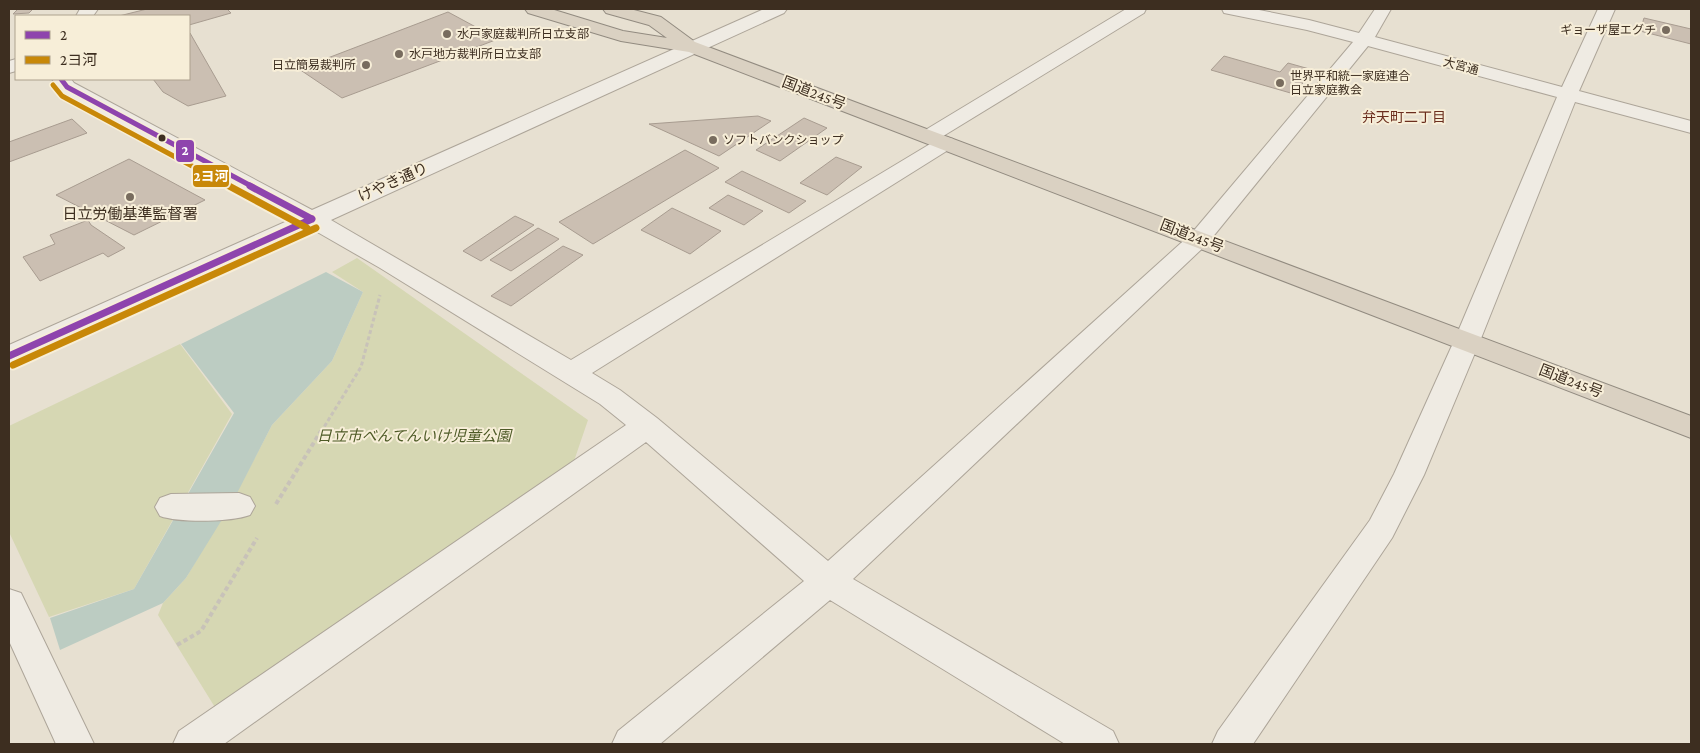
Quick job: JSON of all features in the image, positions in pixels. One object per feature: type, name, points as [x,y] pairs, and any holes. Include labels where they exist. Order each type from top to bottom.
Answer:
[{"type":"highway","name":"国道245号","points":[[534,9],[621,36],[693,47],[1691,427]]},
{"type":"highway","name":"国道245号","points":[[612,9],[655,21],[693,47]]},
{"type":"street","name":"けやき通り","points":[[9,356],[778,9]]},
{"type":"street","points":[[571,373],[937,140],[1138,9]]},
{"type":"street","name":"大宮通","points":[[1230,9],[1309,25],[1691,127]]},
{"type":"street","points":[[631,744],[828,581],[1199,239],[1364,40],[1383,9]]},
{"type":"street","points":[[1231,744],[1381,529],[1409,475],[1467,341],[1568,94],[1607,9]]},
{"type":"street","points":[[62,80],[67,87],[312,219],[389,263],[610,397],[647,426],[828,581],[1100,744]]},
{"type":"street","points":[[192,744],[647,426]]},
{"type":"street","points":[[171,507],[239,506]]},
{"type":"street","points":[[9,604],[75,744]]},
{"type":"path","points":[[271,513],[361,367],[389,263]]},
{"type":"path","points":[[239,506],[276,505]]},
{"type":"path","points":[[177,645],[201,631],[261,530]]},
{"type":"green space","name":"日立市べんてんいけ児童公園","points":[[357,258],[588,420],[573,464],[216,709],[158,615],[163,603],[186,578],[238,490],[272,425],[332,361],[363,292],[332,272]]},
{"type":"green space","points":[[180,344],[232,414],[134,589],[49,617],[9,532],[9,426]]},
{"type":"shaded area","points":[[326,272],[363,292],[332,361],[272,425],[231,505],[186,578],[163,603],[60,650],[50,618],[134,589],[234,413],[181,344]]},
{"type":"building","points":[[18,9],[33,9],[29,13],[13,14]]},
{"type":"building","points":[[147,9],[227,9],[231,13],[190,25],[190,15],[123,15]]},
{"type":"building","name":"水戸地方裁判所日立支部","points":[[448,12],[498,39],[342,98],[299,69]]},
{"type":"building","name":"ギョーザ屋エグチ","points":[[1644,18],[1691,29],[1691,44],[1640,31]]},
{"type":"building","points":[[190,33],[226,96],[188,106],[163,92],[154,80],[190,80]]},
{"type":"building","name":"世界平和統一家庭連合 日立家庭教会","points":[[1224,56],[1280,72],[1288,63],[1313,70],[1294,94],[1211,70]]},
{"type":"building","name":"ソフトバンクショップ","points":[[758,116],[771,121],[719,156],[649,124]]},
{"type":"building","points":[[804,118],[827,128],[780,161],[756,150]]},
{"type":"building","points":[[72,119],[87,133],[9,162],[9,142]]},
{"type":"building","points":[[685,150],[719,168],[593,244],[559,222]]},
{"type":"building","points":[[836,157],[862,167],[827,195],[800,183]]},
{"type":"building","name":"日立労働基準監督署","points":[[129,159],[205,200],[134,235],[56,195]]},
{"type":"building","points":[[742,171],[806,201],[789,213],[725,182]]},
{"type":"building","points":[[728,195],[763,211],[744,225],[709,208]]},
{"type":"building","points":[[672,208],[721,231],[690,254],[641,230]]},
{"type":"building","points":[[515,216],[534,225],[481,261],[463,251]]},
{"type":"building","points":[[88,220],[91,225],[125,248],[108,257],[103,253],[40,281],[23,257],[55,244],[50,235]]},
{"type":"building","points":[[538,228],[559,239],[511,271],[490,260]]},
{"type":"building","points":[[563,246],[583,255],[511,306],[491,296]]},
{"type":"transit line","name":"2","points":[[62,80],[67,87],[312,219]]},
{"type":"transit line","name":"2ヨ河","points":[[53,85],[62,96],[307,228]]},
{"type":"transit line","name":"2","points":[[9,356],[312,219]]},
{"type":"transit line","name":"2ヨ河","points":[[13,365],[316,228]]},
{"type":"place","name":"ギョーザ屋エグチ","points":[[1666,30]]},
{"type":"place","name":"水戸家庭裁判所日立支部","points":[[447,34]]},
{"type":"place","name":"水戸地方裁判所日立支部","points":[[399,54]]},
{"type":"place","name":"日立簡易裁判所","points":[[366,65]]},
{"type":"place","name":"世界平和統一家庭連合 日立家庭教会","points":[[1280,83]]},
{"type":"place","name":"ソフトバンクショップ","points":[[713,140]]},
{"type":"place","name":"日立労働基準監督署","points":[[130,197]]},
{"type":"district","name":"弁天町二丁目","points":[[1404,117]]}]
